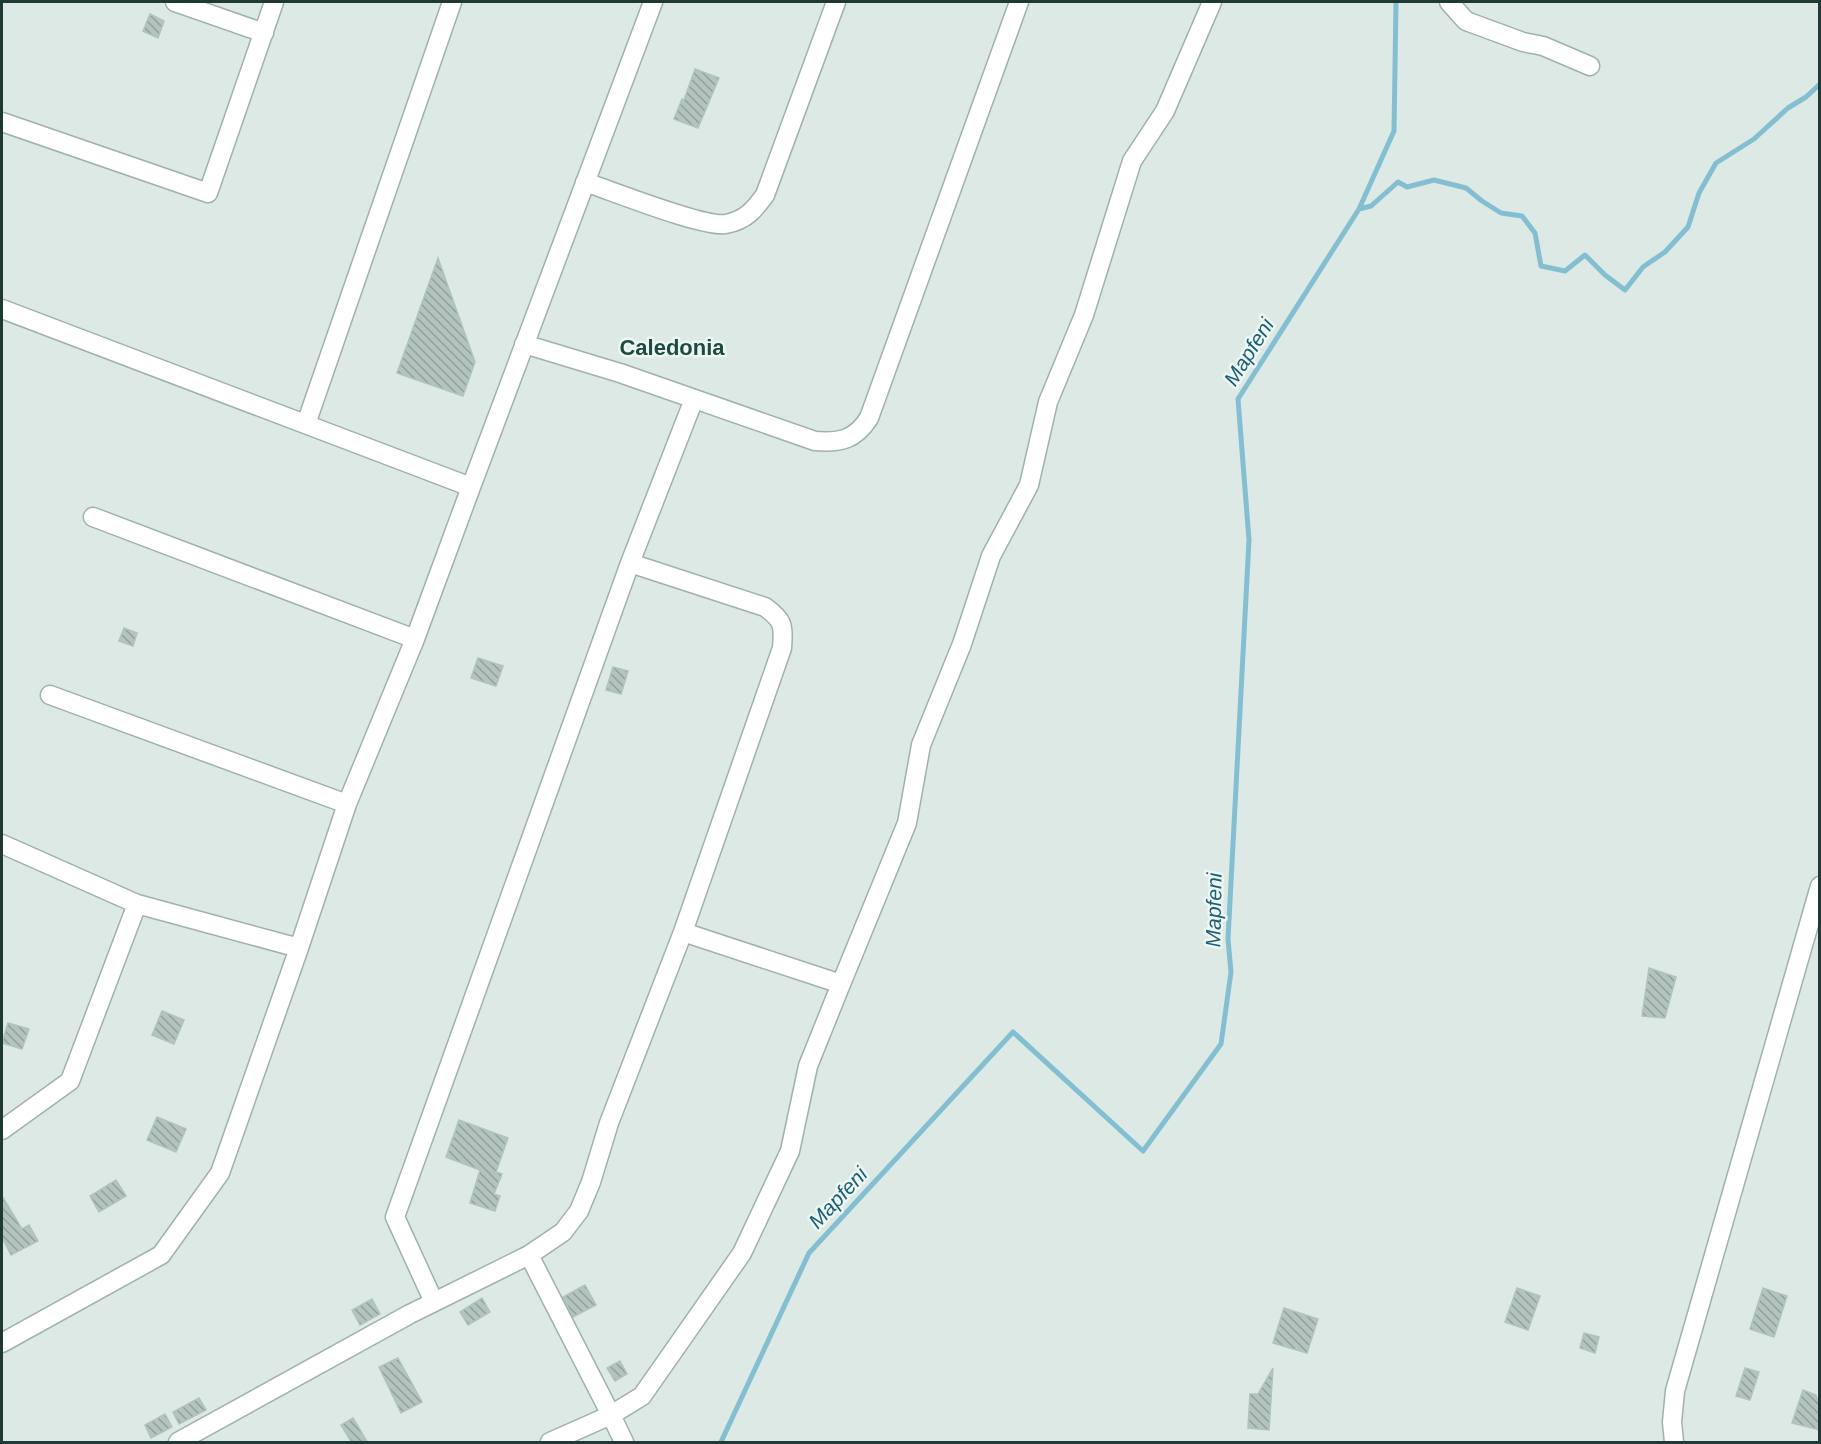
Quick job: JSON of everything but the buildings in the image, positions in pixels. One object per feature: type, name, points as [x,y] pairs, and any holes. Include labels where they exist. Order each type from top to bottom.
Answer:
[{"type":"street","points":[[175,2],[264,33]]},
{"type":"street","points":[[2,122],[208,193],[274,2]]},
{"type":"street","points":[[306,424],[452,2]]},
{"type":"street","points":[[2,1343],[161,1255],[220,1173],[347,804],[415,639],[653,2]]},
{"type":"street","points":[[585,182],[701,221],[723,224],[738,221],[753,213],[765,195],[836,2]]},
{"type":"street","points":[[524,344],[620,373],[815,441],[831,442],[861,430],[869,418],[1019,2]]},
{"type":"street","points":[[550,1443],[611,1415],[642,1396],[741,1253],[790,1151],[808,1066],[907,823],[921,745],[962,644],[991,556],[1029,485],[1048,402],[1084,315],[1132,161],[1165,111],[1212,2]]},
{"type":"street","points":[[1449,2],[1466,21],[1523,42],[1543,46],[1590,66]]},
{"type":"street","points":[[2,309],[471,487]]},
{"type":"street","points":[[434,1302],[395,1217],[630,562],[694,399]]},
{"type":"street","points":[[93,517],[415,639]]},
{"type":"street","points":[[178,1443],[434,1302],[529,1255],[563,1232],[579,1210],[591,1182],[609,1124],[683,932],[782,648],[783,630],[779,617],[765,607],[630,562]]},
{"type":"street","points":[[50,695],[347,804]]},
{"type":"street","points":[[2,844],[137,904],[299,948]]},
{"type":"street","points":[[1674,1443],[1672,1422],[1675,1391],[1820,886]]},
{"type":"street","points":[[2,1130],[70,1081],[137,904]]},
{"type":"street","points":[[683,932],[841,984]]},
{"type":"street","points":[[529,1255],[624,1443]]},
{"type":"waterway","name":"Mapfeni","points":[[721,1442],[809,1253],[1013,1032],[1143,1151],[1221,1044],[1231,972],[1228,939],[1249,540],[1238,399],[1359,209],[1394,131],[1396,2]]},
{"type":"waterway","points":[[1359,209],[1371,206],[1398,182],[1407,187],[1434,180],[1466,188],[1501,213],[1522,216],[1535,233],[1541,266],[1565,271],[1585,255],[1605,275],[1625,290],[1643,267],[1665,252],[1688,227],[1699,193],[1716,163],[1754,139],[1788,108],[1806,97],[1820,84]]},
{"type":"district","name":"Caledonia","points":[[672,347]]}]
